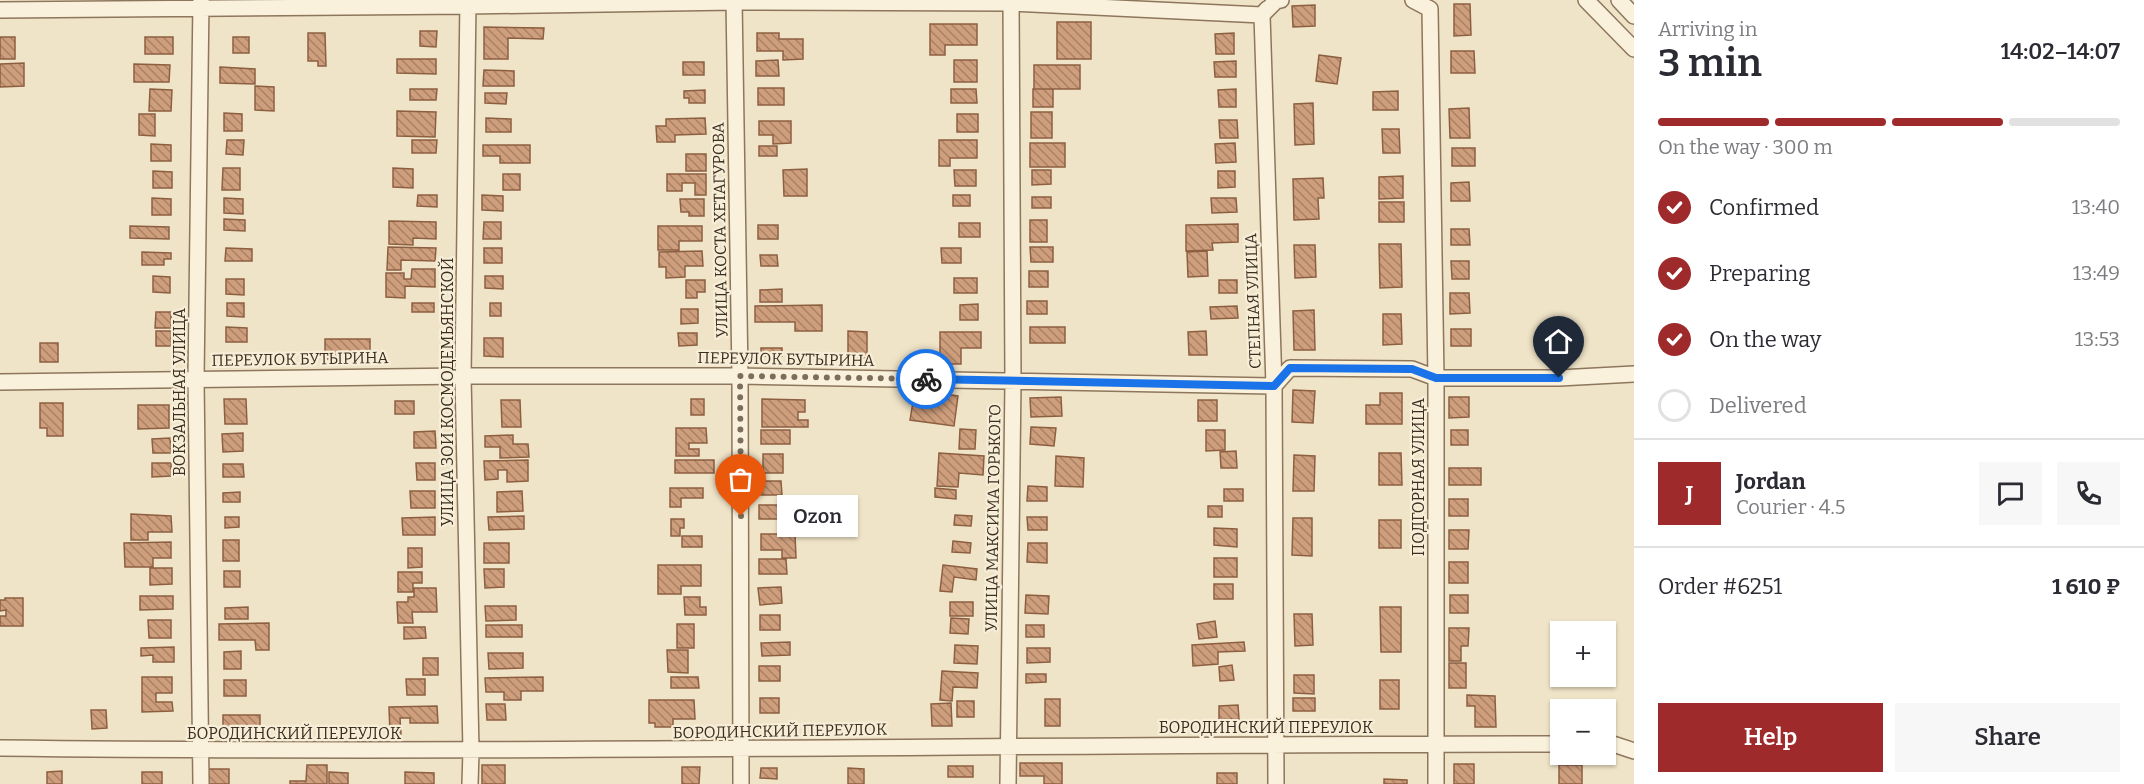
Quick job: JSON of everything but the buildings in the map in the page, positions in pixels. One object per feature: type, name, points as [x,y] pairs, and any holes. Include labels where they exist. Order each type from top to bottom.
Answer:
[{"type":"street","points":[[1262,15],[1271,0]]},
{"type":"street","points":[[0,10],[201,4],[1011,1],[1262,15],[1276,1],[1281,0]]},
{"type":"street","name":"ПОДГОРНАЯ УЛИЦА","points":[[1413,0],[1430,9],[1436,378],[1436,784]]},
{"type":"street","points":[[1586,0],[1634,49]]},
{"type":"street","points":[[1619,0],[1634,16]]},
{"type":"street","name":"УЛИЦА КОСТА ХЕТАГУРОВА","points":[[734,1],[740,376],[741,784]]},
{"type":"street","name":"УЛИЦА МАКСИМА ГОРЬКОГО","points":[[1008,784],[1013,381],[1011,1]]},
{"type":"street","name":"УЛИЦА ЗОИ КОСМОДЕМЬЯНСКОЙ","points":[[468,3],[463,376],[470,784]]},
{"type":"street","name":"ВОКЗАЛЬНАЯ УЛИЦА","points":[[201,4],[196,379],[201,784]]},
{"type":"street","name":"СТЕПНАЯ УЛИЦА","points":[[1262,15],[1274,386],[1276,784]]},
{"type":"street","points":[[1274,386],[1290,368],[1412,369],[1436,378],[1559,378],[1634,374]]},
{"type":"street","name":"ПЕРЕУЛОК БУТЫРИНА","points":[[0,382],[463,376],[740,376],[1274,386]]},
{"type":"street","name":"БОРОДИНСКИЙ ПЕРЕУЛОК","points":[[0,748],[471,751],[1550,744]]},
{"type":"street","points":[[1616,745],[1634,751]]},
{"type":"way so far","points":[[741,516],[740,376],[926,379]]},
{"type":"place","name":"Ozon","points":[[741,516]]},
{"type":"route","points":[[926,379],[1274,386],[1290,368],[1412,369],[1436,378],[1559,378]]}]
